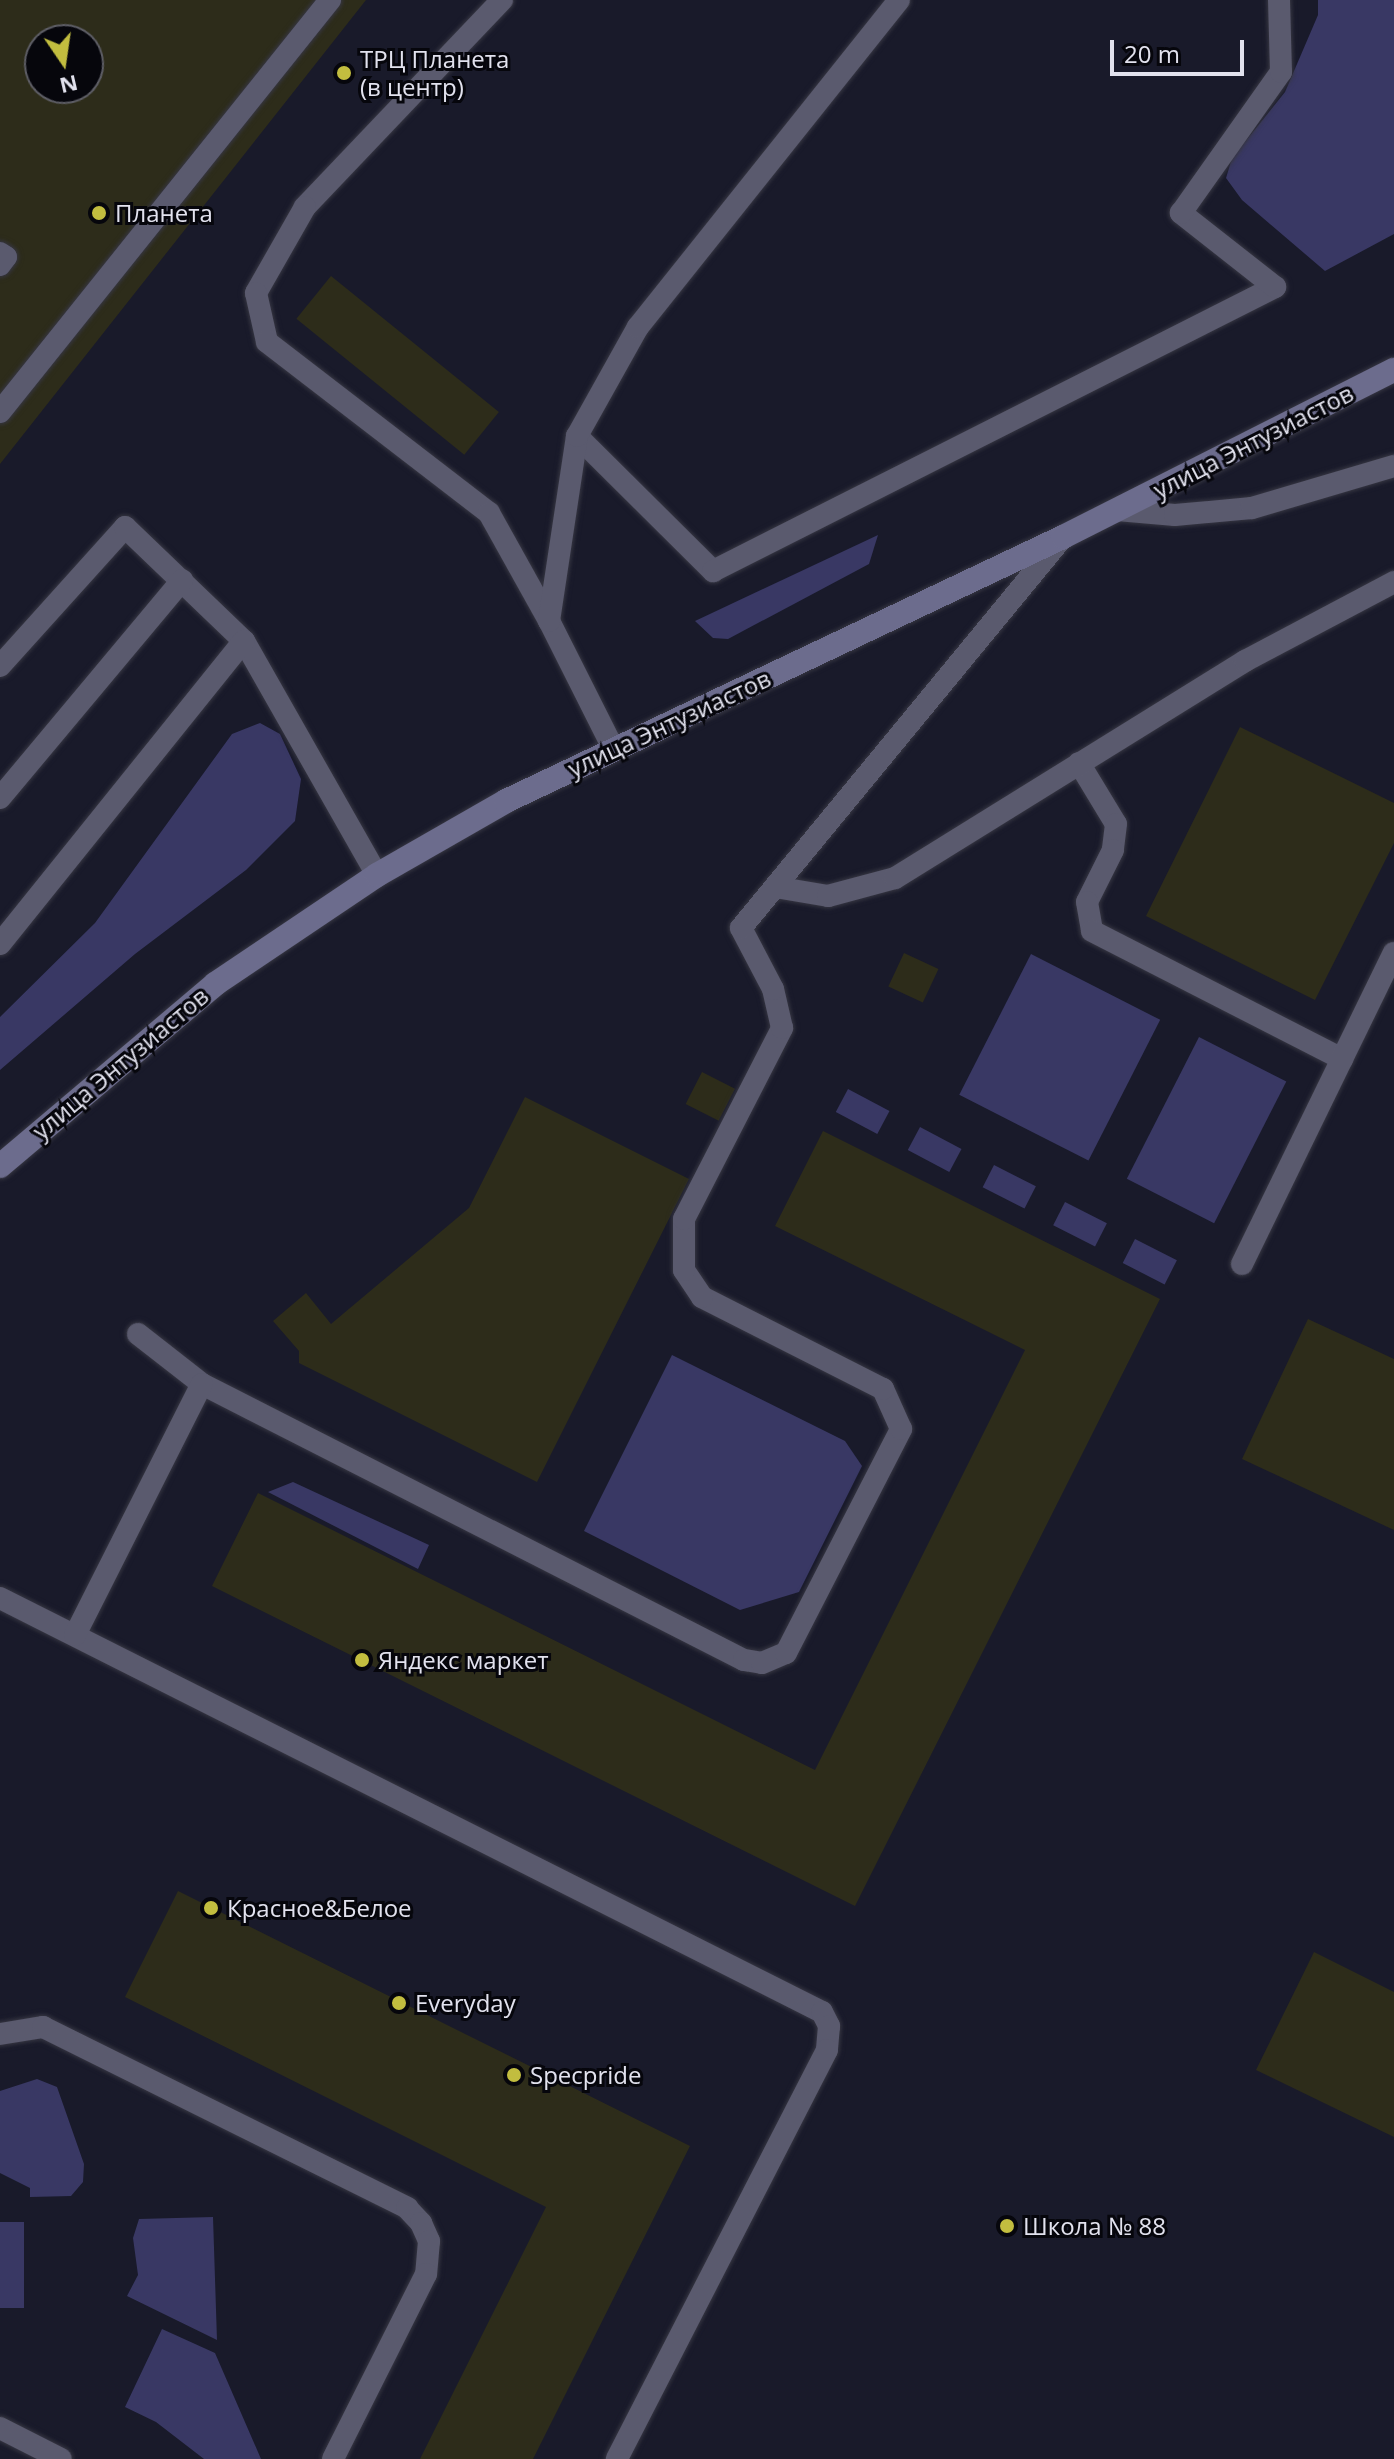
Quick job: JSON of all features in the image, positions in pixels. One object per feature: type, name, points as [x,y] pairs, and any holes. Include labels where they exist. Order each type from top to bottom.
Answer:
[{"type":"main road","name":"улица Энтузиастов","points":[[0,1166],[215,984],[377,875],[613,748],[1063,537],[1394,370]]},
{"type":"lane","points":[[0,412],[330,0]]},
{"type":"lane","points":[[502,0],[305,207],[256,293],[267,342],[489,513],[549,621],[613,748]]},
{"type":"lane","points":[[549,621],[577,436],[638,327],[899,0]]},
{"type":"lane","points":[[577,436],[713,571],[1275,287],[1181,213],[1281,72],[1279,0]]},
{"type":"lane","points":[[0,253],[6,257],[0,265]]},
{"type":"lane","points":[[1117,510],[1175,515],[1252,508],[1394,466]]},
{"type":"lane","points":[[0,666],[125,527],[244,641],[377,875]]},
{"type":"lane","points":[[138,1334],[202,1384],[744,1660],[762,1663],[786,1653],[901,1429],[883,1389],[702,1297],[680,1257],[684,1219],[782,1028],[773,989],[741,928],[1063,537]]},
{"type":"lane","points":[[0,798],[182,580]]},
{"type":"lane","points":[[775,887],[828,896],[874,888],[1245,661],[1394,582]]},
{"type":"lane","points":[[0,944],[244,641]]},
{"type":"lane","points":[[1079,763],[1116,824],[1113,850],[1087,902],[1092,931],[1342,1059]]},
{"type":"lane","points":[[1242,1264],[1394,953]]},
{"type":"lane","points":[[75,1635],[202,1384]]},
{"type":"lane","points":[[0,1598],[822,2012],[829,2026],[827,2050],[617,2459]]},
{"type":"lane","points":[[0,2034],[43,2027],[407,2208],[421,2223],[429,2241],[426,2274],[333,2459]]},
{"type":"lane","points":[[0,2428],[61,2459]]},
{"type":"shaded area","points":[[1318,0],[1394,0],[1394,234],[1325,271],[1242,200],[1226,178],[1232,158],[1285,92],[1318,15]]},
{"type":"shaded area","points":[[878,535],[869,564],[728,639],[713,638],[695,621]]},
{"type":"shaded area","points":[[260,723],[280,734],[301,779],[295,821],[246,870],[135,954],[0,1070],[0,1017],[95,923],[232,734]]},
{"type":"shaded area","points":[[1031,954],[1160,1020],[1088,1161],[959,1095]]},
{"type":"shaded area","points":[[1199,1037],[1286,1081],[1214,1223],[1127,1179]]},
{"type":"shaded area","points":[[848,1089],[889,1111],[877,1134],[836,1112]]},
{"type":"shaded area","points":[[920,1127],[961,1149],[949,1172],[908,1150]]},
{"type":"shaded area","points":[[994,1165],[1036,1186],[1025,1209],[983,1187]]},
{"type":"shaded area","points":[[1065,1202],[1107,1223],[1095,1247],[1053,1225]]},
{"type":"shaded area","points":[[1135,1239],[1177,1260],[1165,1284],[1123,1263]]},
{"type":"shaded area","points":[[672,1355],[845,1441],[862,1466],[799,1592],[740,1610],[584,1531]]},
{"type":"shaded area","points":[[293,1482],[429,1545],[418,1569],[268,1492]]},
{"type":"shaded area","points":[[37,2079],[57,2087],[84,2164],[83,2182],[71,2196],[30,2197],[30,2188],[0,2173],[0,2091]]},
{"type":"shaded area","points":[[213,2217],[217,2340],[127,2296],[138,2275],[133,2238],[139,2219]]},
{"type":"shaded area","points":[[0,2222],[24,2222],[24,2308],[0,2308]]},
{"type":"shaded area","points":[[162,2329],[215,2353],[261,2459],[204,2459],[156,2422],[125,2407]]},
{"type":"building","name":"Планета","points":[[0,0],[366,0],[0,464]]},
{"type":"building","points":[[331,276],[499,412],[464,455],[296,319]]},
{"type":"building","points":[[1240,727],[1394,803],[1394,843],[1315,1000],[1146,916]]},
{"type":"building","points":[[904,953],[938,969],[923,1003],[888,987]]},
{"type":"building","points":[[702,1072],[735,1089],[719,1121],[686,1104]]},
{"type":"building","points":[[525,1097],[689,1179],[537,1482],[299,1363],[299,1351],[273,1321],[306,1293],[331,1324],[469,1208]]},
{"type":"building","points":[[823,1131],[1160,1299],[855,1906],[212,1586],[258,1493],[815,1770],[1025,1350],[775,1226]]},
{"type":"building","points":[[1308,1319],[1394,1359],[1394,1530],[1242,1459]]},
{"type":"building","points":[[178,1891],[690,2146],[533,2459],[420,2459],[546,2207],[125,1997]]},
{"type":"building","points":[[1314,1952],[1394,1992],[1394,2137],[1256,2070]]},
{"type":"place","name":"ТРЦ Планета (в центр)","points":[[344,73]]},
{"type":"place","name":"Планета","points":[[99,213]]},
{"type":"place","name":"Яндекс маркет","points":[[362,1660]]},
{"type":"place","name":"Красное&Белое","points":[[211,1908]]},
{"type":"place","name":"Everyday","points":[[399,2003]]},
{"type":"place","name":"Specpride","points":[[514,2075]]},
{"type":"place","name":"Школа № 88","points":[[1007,2226]]}]
